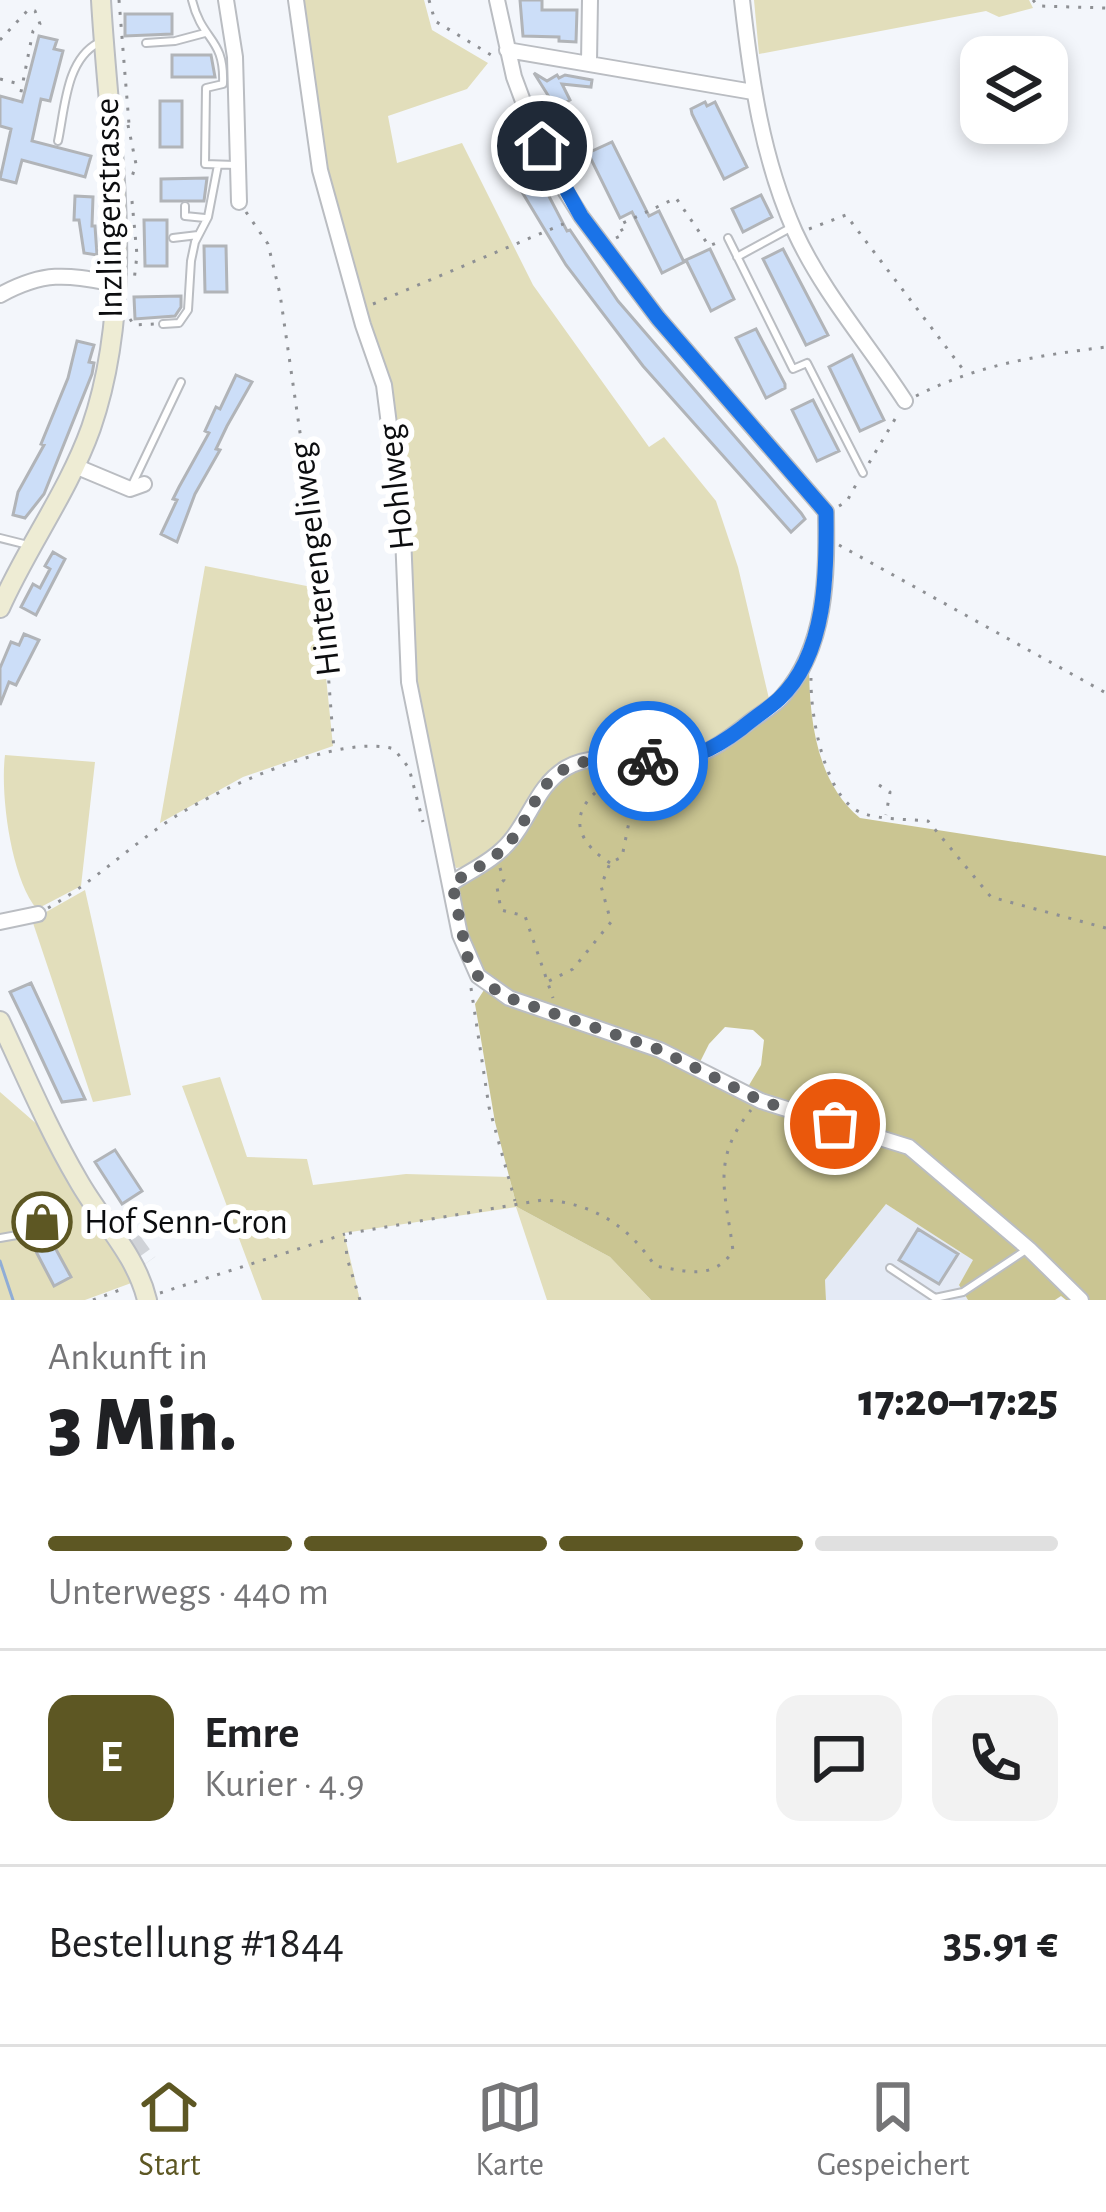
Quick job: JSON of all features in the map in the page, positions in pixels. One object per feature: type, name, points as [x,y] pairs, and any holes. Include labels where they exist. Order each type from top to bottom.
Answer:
[{"type":"street","name":"Inzlingerstrasse","points":[[0,608],[75,466],[106,377],[116,284],[100,0]]},
{"type":"street","points":[[226,0],[235,57],[239,202]]},
{"type":"street","name":"Hohlweg","points":[[296,0],[320,170],[384,385],[404,535],[409,682],[460,935],[478,976]]},
{"type":"street","points":[[452,883],[512,839],[547,782],[567,767],[592,760],[679,760],[715,749],[783,696],[809,652],[823,604],[827,538],[826,512],[658,318],[554,173],[508,54],[497,0]]},
{"type":"street","points":[[589,62],[590,0]]},
{"type":"street","points":[[742,0],[753,92],[770,166],[795,230],[832,295],[905,401]]},
{"type":"street","points":[[508,54],[589,62],[753,92]]},
{"type":"street","points":[[0,295],[27,280],[54,274],[116,284]]},
{"type":"street","points":[[75,466],[137,487]]},
{"type":"street","points":[[0,922],[38,914]]},
{"type":"street","points":[[478,976],[509,998],[660,1050],[761,1101],[909,1147],[1081,1300]]},
{"type":"street","points":[[0,1021],[59,1147],[151,1288]]},
{"type":"street","points":[[101,1217],[132,1240]]},
{"type":"lane","points":[[192,0],[197,21],[222,51],[224,62],[224,84],[206,88],[206,164],[238,165]]},
{"type":"lane","points":[[146,43],[205,33]]},
{"type":"lane","points":[[58,141],[79,58],[92,44],[103,42]]},
{"type":"lane","points":[[163,324],[179,323],[188,310],[191,261],[208,217],[218,165]]},
{"type":"lane","points":[[185,206],[185,216],[208,217]]},
{"type":"lane","points":[[737,257],[795,230]]},
{"type":"lane","points":[[173,238],[198,235]]},
{"type":"lane","points":[[728,238],[793,369],[807,363],[863,473]]},
{"type":"lane","points":[[137,487],[181,382]]},
{"type":"lane","points":[[0,538],[32,546]]},
{"type":"lane","points":[[0,1238],[34,1232]]},
{"type":"lane","points":[[890,1268],[935,1298],[963,1292],[1029,1249]]},
{"type":"path","points":[[119,0],[130,131]]},
{"type":"path","points":[[429,0],[435,21],[490,58],[508,54]]},
{"type":"path","points":[[1033,0],[1038,6],[1106,8]]},
{"type":"path","points":[[0,40],[22,14],[35,11],[40,24],[33,31],[20,97]]},
{"type":"path","points":[[124,52],[146,43]]},
{"type":"path","points":[[0,79],[19,84]]},
{"type":"path","points":[[603,245],[624,234],[620,225],[676,197],[709,245],[728,238]]},
{"type":"path","name":"Hinterengeliweg","points":[[239,202],[268,244],[280,294],[321,578],[334,750]]},
{"type":"path","points":[[795,230],[846,214],[965,372]]},
{"type":"path","points":[[366,302],[378,304],[581,216]]},
{"type":"path","points":[[826,512],[847,502],[905,401],[965,372],[1026,357],[1106,346]]},
{"type":"path","points":[[827,538],[1106,692]]},
{"type":"path","points":[[809,652],[815,732],[831,775],[852,807],[864,814],[928,821],[991,897],[1106,928]]},
{"type":"path","points":[[38,914],[84,886],[181,813],[244,782],[334,750],[394,749],[409,768],[427,834]]},
{"type":"path","points":[[549,981],[573,969],[611,922],[602,886],[610,863],[622,857],[633,802],[657,762]]},
{"type":"path","points":[[878,784],[890,792],[885,816]]},
{"type":"path","points":[[610,863],[582,841],[578,823],[590,795],[596,791],[621,803],[630,817]]},
{"type":"path","points":[[496,855],[503,880],[496,901],[501,910],[525,916],[553,998],[547,1011]]},
{"type":"path","points":[[478,976],[471,989],[489,1107],[516,1203]]},
{"type":"path","points":[[93,1300],[345,1234],[516,1203],[572,1202],[636,1237],[655,1266],[706,1274],[724,1265],[733,1251],[722,1160],[739,1125],[761,1101]]},
{"type":"path","points":[[345,1234],[346,1258],[361,1300]]},
{"type":"shaded area","points":[[298,0],[424,0],[432,30],[488,63],[467,89],[388,116],[397,163],[462,143],[533,285],[649,447],[664,437],[716,501],[738,567],[770,703],[716,742],[502,844],[473,866],[456,868],[444,837],[413,682],[390,402],[328,200]]},
{"type":"shaded area","points":[[754,0],[1029,0],[1033,8],[999,17],[986,11],[759,54]]},
{"type":"shaded area","points":[[205,566],[317,588],[333,746],[243,777],[160,823]]},
{"type":"shaded area","points":[[809,661],[813,725],[824,767],[845,803],[860,818],[1106,856],[1106,1300],[1061,1296],[1055,1300],[968,1300],[959,1285],[973,1260],[886,1204],[825,1280],[826,1300],[651,1300],[610,1257],[517,1207],[495,1122],[475,1004],[484,990],[464,932],[456,889],[552,784],[584,764],[673,764],[733,737]],"holes":[[[725,1027],[753,1030],[764,1040],[761,1065],[745,1092],[697,1068],[709,1044]]]},
{"type":"shaded area","points":[[5,755],[95,762],[81,886],[37,909],[20,878],[9,835]]},
{"type":"shaded area","points":[[85,890],[131,1095],[93,1102],[32,920]]},
{"type":"shaded area","points":[[220,1077],[247,1157],[307,1159],[313,1185],[406,1174],[509,1177],[517,1207],[610,1257],[651,1300],[547,1300],[516,1207],[344,1233],[360,1300],[262,1300],[182,1086]]},
{"type":"shaded area","points":[[0,1092],[47,1133],[131,1264],[134,1282],[85,1300],[0,1300]]},
{"type":"shaded area","points":[[886,1204],[974,1260],[959,1285],[968,1300],[826,1300],[825,1280]]},
{"type":"building","points":[[520,0],[542,0],[542,10],[577,10],[576,42],[523,36]]},
{"type":"building","points":[[125,14],[172,14],[172,34],[125,36]]},
{"type":"building","points":[[39,36],[57,40],[54,49],[63,51],[50,101],[41,99],[32,141],[91,156],[85,177],[22,160],[16,183],[0,179],[11,129],[0,126],[0,96],[22,102]]},
{"type":"building","points":[[172,55],[211,55],[215,77],[172,77]]},
{"type":"building","points":[[534,73],[547,81],[557,75],[592,80],[591,87],[562,84],[570,100],[556,108]]},
{"type":"building","points":[[160,101],[182,101],[182,147],[160,147]]},
{"type":"building","points":[[705,102],[707,106],[715,102],[747,167],[724,179],[692,114],[691,109]]},
{"type":"building","points":[[513,127],[567,231],[618,301],[801,513],[805,519],[791,532],[643,366],[566,265],[495,137]]},
{"type":"building","points":[[612,142],[649,216],[659,211],[684,262],[662,273],[632,212],[620,218],[588,153]]},
{"type":"building","points":[[207,178],[204,201],[161,201],[161,179]]},
{"type":"building","points":[[761,195],[772,217],[743,232],[732,209]]},
{"type":"building","points":[[75,196],[93,197],[97,255],[84,253],[79,220],[74,220]]},
{"type":"building","points":[[144,220],[167,220],[167,266],[145,266]]},
{"type":"building","points":[[204,246],[226,246],[227,292],[205,292]]},
{"type":"building","points":[[710,249],[734,299],[711,311],[686,260]]},
{"type":"building","points":[[783,249],[828,335],[806,345],[763,259]]},
{"type":"building","points":[[181,296],[175,316],[135,319],[134,297]]},
{"type":"building","points":[[756,329],[785,384],[766,398],[736,338]]},
{"type":"building","points":[[77,341],[94,345],[89,362],[94,363],[92,374],[44,494],[25,518],[13,515],[18,492],[44,445]]},
{"type":"building","points":[[852,355],[884,420],[860,431],[829,367]]},
{"type":"building","points":[[236,375],[252,382],[216,449],[220,450],[195,494],[177,542],[161,534],[177,500],[173,499]]},
{"type":"building","points":[[813,400],[839,451],[817,461],[792,410]]},
{"type":"building","points":[[53,552],[65,559],[36,615],[21,607],[33,584],[40,588]]},
{"type":"building","points":[[24,634],[39,640],[16,685],[9,682],[0,705],[0,668],[11,642],[19,645]]},
{"type":"building","points":[[31,983],[85,1099],[62,1102],[10,992]]},
{"type":"building","points":[[115,1150],[142,1191],[122,1204],[95,1162]]},
{"type":"building","points":[[918,1229],[958,1254],[939,1284],[899,1260]]},
{"type":"building","points":[[46,1231],[71,1277],[54,1286],[30,1240]]},
{"type":"waterway","points":[[0,1261],[13,1300]]},
{"type":"tunnel","points":[[132,1240],[148,1262]]},
{"type":"way so far","points":[[648,761],[592,760],[567,767],[547,782],[512,839],[452,883],[467,956],[478,976],[509,998],[660,1050],[761,1101],[835,1124]]},
{"type":"place","name":"Hof Senn-Cron","points":[[42,1222]]},
{"type":"route","points":[[542,146],[581,216],[658,318],[826,512],[819,626],[783,696],[715,749],[679,760],[648,761]]}]
